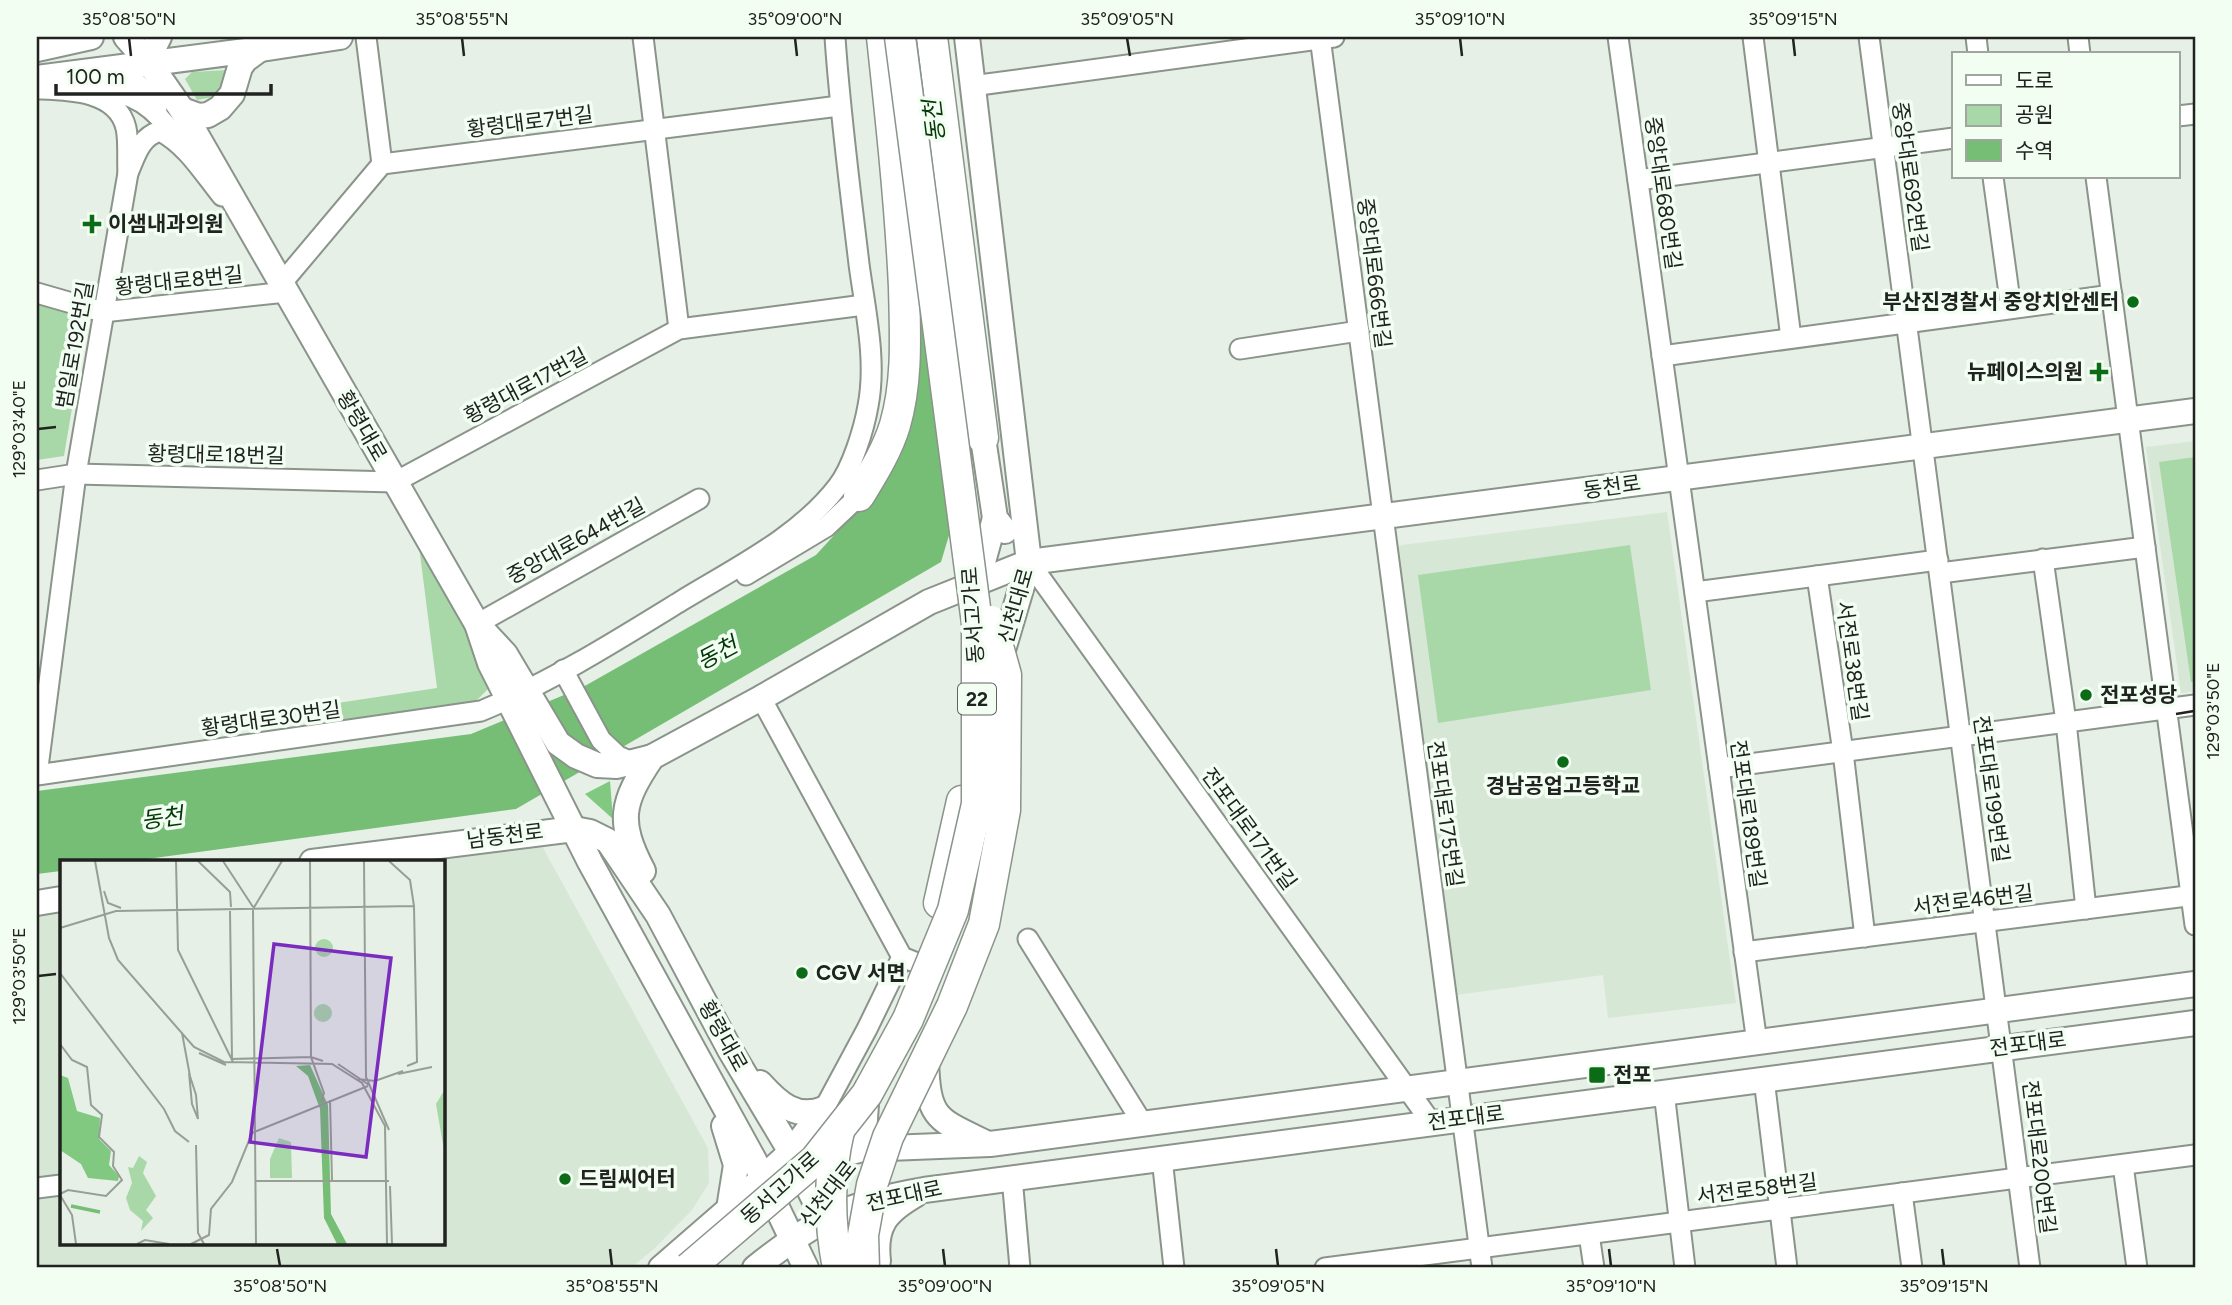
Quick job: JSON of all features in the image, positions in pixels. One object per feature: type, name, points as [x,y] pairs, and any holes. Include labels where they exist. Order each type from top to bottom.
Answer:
[{"type":"highway","points":[[859,496],[883,457],[895,424],[906,338],[902,236],[883,37]]},
{"type":"highway","name":"동서고가로","points":[[689,1268],[815,1160],[867,1094],[908,1019],[953,910],[977,804],[977,623],[900,37]]},
{"type":"highway","name":"동서고가로","points":[[714,1268],[828,1170],[878,1103],[921,1026],[967,914],[990,808],[991,621],[917,37]]},
{"type":"highway","points":[[932,37],[983,438]]},
{"type":"highway","points":[[838,1268],[832,1238],[830,1199],[837,1140],[844,1110],[895,1012],[939,903],[962,801],[966,710],[961,623],[925,338],[930,266]]},
{"type":"highway","points":[[864,1268],[863,1235],[870,1197],[888,1137],[952,1006],[984,924],[1005,810],[1006,675],[991,621]]},
{"type":"main road","points":[[37,48],[91,37]]},
{"type":"main road","name":"황령대로","points":[[126,37],[150,64],[172,114],[238,208],[477,624],[490,663],[518,694],[558,797],[590,862],[709,1075],[806,1268]]},
{"type":"main road","points":[[150,64],[151,53],[159,37]]},
{"type":"main road","points":[[37,78],[260,50],[340,37]]},
{"type":"main road","name":"신천대로","points":[[793,1238],[822,1214],[895,1096],[928,1032],[974,919],[997,806],[999,666],[1030,562],[968,37]]},
{"type":"main road","points":[[172,114],[208,115],[220,108],[232,94],[240,67],[260,50]]},
{"type":"main road","name":"동천로","points":[[625,760],[761,698],[929,602],[1030,562],[2195,411]]},
{"type":"main road","points":[[983,438],[995,518],[1030,562]]},
{"type":"main road","name":"신천대로","points":[[863,1149],[868,1073],[901,1018],[912,961],[947,908],[970,803],[972,711],[968,620],[995,518]]},
{"type":"main road","points":[[518,694],[558,743],[576,756],[625,760],[631,792],[625,811],[625,830],[631,848],[652,887],[658,915]]},
{"type":"main road","name":"황령대로","points":[[574,829],[590,832],[608,841],[658,915],[730,1050],[794,1158],[845,1268]]},
{"type":"main road","name":"남동천로","points":[[328,860],[574,829]]},
{"type":"main road","points":[[37,903],[60,899]]},
{"type":"main road","name":"전포대로","points":[[794,1158],[863,1149],[990,1144],[2195,984]]},
{"type":"main road","name":"전포대로","points":[[822,1214],[881,1197],[1012,1177],[2195,1023]]},
{"type":"main road","points":[[928,1032],[927,1092],[935,1112],[948,1124],[990,1144]]},
{"type":"main road","points":[[730,1050],[777,1102],[796,1112],[811,1114],[824,1109]]},
{"type":"main road","points":[[709,1075],[736,1165],[729,1209]]},
{"type":"main road","points":[[661,1268],[763,1178],[794,1158],[824,1109]]},
{"type":"main road","points":[[878,1268],[878,1231],[884,1218],[895,1207],[924,1190]]},
{"type":"main road","points":[[755,1268],[793,1238]]},
{"type":"street","points":[[37,48],[55,37]]},
{"type":"street","points":[[284,288],[382,164],[366,37]]},
{"type":"street","points":[[643,37],[679,329]]},
{"type":"street","points":[[518,694],[567,677],[659,615],[753,558],[815,513],[841,483],[857,444],[868,405],[871,361],[839,106],[835,37]]},
{"type":"street","points":[[972,86],[1325,37]]},
{"type":"street","name":"중앙대로666번길","points":[[1325,37],[1382,516]]},
{"type":"street","name":"중앙대로680번길","points":[[1618,37],[1679,478]]},
{"type":"street","points":[[1753,37],[1791,338]]},
{"type":"street","name":"중앙대로692번길","points":[[1869,37],[1923,447]]},
{"type":"street","points":[[90,70],[124,74],[132,78],[172,114],[182,147]]},
{"type":"street","points":[[37,89],[100,90],[121,94],[172,114]]},
{"type":"street","points":[[76,91],[104,100],[118,111],[126,127],[128,173]]},
{"type":"street","name":"황령대로7번길","points":[[382,164],[839,106]]},
{"type":"street","points":[[128,173],[141,144],[150,134],[160,131],[182,147],[223,198],[238,208]]},
{"type":"street","points":[[1638,180],[1952,138]]},
{"type":"street","name":"범일로192번길","points":[[37,775],[76,474],[128,173]]},
{"type":"street","points":[[1993,178],[2011,308]]},
{"type":"street","points":[[2096,178],[2195,925]]},
{"type":"street","name":"황령대로8번길","points":[[37,293],[103,312],[284,288]]},
{"type":"street","points":[[1662,356],[2112,295]]},
{"type":"street","name":"황령대로17번길","points":[[395,482],[679,329],[864,305]]},
{"type":"street","points":[[1240,349],[1359,331]]},
{"type":"street","name":"전포대로199번길","points":[[1923,447],[1997,1010]]},
{"type":"street","name":"황령대로18번길","points":[[37,480],[76,474],[395,482]]},
{"type":"street","name":"전포대로189번길","points":[[1679,478],[1757,1043]]},
{"type":"street","points":[[659,615],[710,595],[770,563],[826,527],[859,496]]},
{"type":"street","name":"중앙대로644번길","points":[[477,624],[699,499]]},
{"type":"street","name":"전포대로175번길","points":[[1382,516],[1482,1268]]},
{"type":"street","points":[[1695,592],[1817,576],[2053,558],[2145,547]]},
{"type":"street","points":[[2053,558],[2066,722],[2086,909]]},
{"type":"street","name":"전포대로171번길","points":[[1030,562],[1431,1122]]},
{"type":"street","name":"서전로38번길","points":[[1817,576],[1843,752]]},
{"type":"street","points":[[567,677],[601,740],[625,760]]},
{"type":"street","name":"황령대로30번길","points":[[37,775],[458,716],[481,711],[518,694]]},
{"type":"street","points":[[761,698],[912,961],[867,1029],[824,1109]]},
{"type":"street","name":"서전로38번길","points":[[1719,768],[2195,705]]},
{"type":"street","points":[[1843,752],[1866,937]]},
{"type":"street","name":"서전로46번길","points":[[1744,952],[2193,895]]},
{"type":"street","points":[[1028,939],[1143,1124]]},
{"type":"street","name":"전포대로200번길","points":[[1997,1010],[2030,1268]]},
{"type":"street","points":[[1764,1079],[1787,1268]]},
{"type":"street","points":[[1664,1092],[1685,1268]]},
{"type":"street","name":"서전로58번길","points":[[1325,1268],[1375,1265],[1479,1248],[2195,1155]]},
{"type":"street","points":[[1162,1158],[1174,1268]]},
{"type":"street","points":[[2123,1165],[2137,1268]]},
{"type":"street","points":[[1012,1177],[1020,1268]]},
{"type":"street","points":[[37,1188],[60,1185]]},
{"type":"street","points":[[1902,1194],[1912,1268]]},
{"type":"street","points":[[1589,1234],[1594,1268]]},
{"type":"shaded area","points":[[2195,441],[2195,691],[2181,693],[2146,447]]},
{"type":"shaded area","name":"경남공업고등학교","points":[[1667,512],[1736,1003],[1608,1018],[1603,975],[1456,995],[1395,549],[1402,545]]},
{"type":"shaded area","points":[[610,781],[613,819],[585,794]]},
{"type":"shaded area","points":[[542,846],[708,1148],[709,1183],[692,1210],[655,1248],[631,1268],[37,1268],[37,916],[60,913],[60,1246],[444,1246],[444,860],[437,860]]},
{"type":"green space","points":[[227,70],[219,96],[197,100],[185,79],[192,72]]},
{"type":"green space","points":[[37,303],[87,319],[64,456],[37,460]]},
{"type":"green space","points":[[2195,457],[2195,682],[2191,682],[2159,462]]},
{"type":"green space","points":[[1630,545],[1651,690],[1438,723],[1418,575]]},
{"type":"green space","points":[[419,546],[481,655],[490,687],[474,703],[306,727],[304,708],[437,688]]},
{"type":"water","name":"동천","points":[[880,37],[944,37],[993,389],[941,562],[516,809],[140,860],[60,860],[60,871],[37,874],[37,791],[471,734],[583,687],[816,555],[858,509],[900,436]]},
{"type":"place","name":"이샘내과의원","points":[[92,224]]},
{"type":"place","name":"부산진경찰서 중앙치안센터","points":[[2133,302]]},
{"type":"place","name":"뉴페이스의원","points":[[2099,372]]},
{"type":"place","name":"전포성당","points":[[2086,695]]},
{"type":"place","name":"경남공업고등학교","points":[[1563,762]]},
{"type":"place","name":"CGV 서면","points":[[802,973]]},
{"type":"place","name":"전포","points":[[1597,1075]]},
{"type":"place","name":"드림씨어터","points":[[565,1179]]}]
